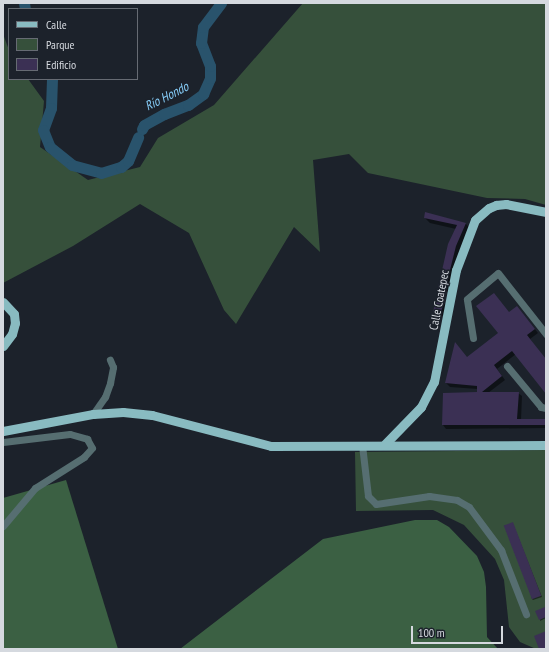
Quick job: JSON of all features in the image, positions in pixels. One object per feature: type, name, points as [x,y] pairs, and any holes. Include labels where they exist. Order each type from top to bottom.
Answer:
[{"type":"main road","name":"Calle Coatepec","points":[[384,445],[421,407],[434,382],[456,270],[475,220],[488,208],[496,205],[506,204],[546,212]]},
{"type":"main road","points":[[3,302],[14,314],[15,322],[12,334],[3,346]]},
{"type":"main road","points":[[3,431],[93,414],[123,412],[152,415],[272,446],[546,445]]},
{"type":"street","points":[[473,338],[467,299],[498,273],[546,334]]},
{"type":"street","points":[[93,414],[105,397],[110,383],[113,367],[110,360]]},
{"type":"street","points":[[507,366],[541,407],[546,408]]},
{"type":"street","points":[[3,442],[70,434],[87,439],[92,448],[84,457],[35,488],[3,526]]},
{"type":"street","points":[[362,445],[368,496],[376,504],[429,496],[457,500],[469,507],[501,550],[526,614]]},
{"type":"green space","points":[[303,3],[546,3],[546,205],[525,199],[487,198],[368,173],[349,154],[313,160],[320,252],[294,227],[236,324],[224,310],[189,233],[140,204],[73,246],[3,283],[3,34],[8,47],[8,80],[29,80],[44,101],[40,147],[88,180],[140,167],[158,138],[214,105]]},
{"type":"green space","points":[[546,450],[546,649],[536,649],[520,642],[509,627],[504,580],[495,559],[464,525],[433,510],[356,511],[355,452]]},
{"type":"green space","points":[[66,480],[118,649],[3,649],[3,498]]},
{"type":"green space","points":[[415,520],[437,520],[449,527],[477,556],[484,572],[486,587],[487,637],[498,649],[180,649],[323,539]]},
{"type":"building","points":[[425,212],[466,223],[456,246],[445,290],[438,288],[448,244],[457,225],[424,218]]},
{"type":"building","points":[[494,293],[509,312],[517,306],[535,329],[527,335],[546,359],[546,394],[512,351],[494,365],[502,376],[482,392],[519,392],[517,419],[546,419],[546,425],[442,425],[443,393],[477,392],[477,386],[445,383],[455,342],[467,357],[498,333],[476,306]]},
{"type":"building","points":[[436,300],[444,302],[441,314],[433,312]]},
{"type":"building","points":[[513,522],[541,596],[532,599],[504,526]]},
{"type":"building","points":[[545,607],[546,617],[539,620],[535,611]]},
{"type":"building","points":[[546,631],[546,649],[539,649],[534,636]]},
{"type":"waterway","name":"Río Hondo","points":[[24,3],[25,8]]},
{"type":"waterway","name":"Río Hondo","points":[[142,129],[144,125],[164,114],[188,105],[203,94],[210,78],[210,66],[201,43],[203,27],[221,3]]},
{"type":"waterway","name":"Río Hondo","points":[[52,80],[51,108],[43,130],[50,147],[72,165],[101,173],[121,167],[128,161],[138,137]]}]
